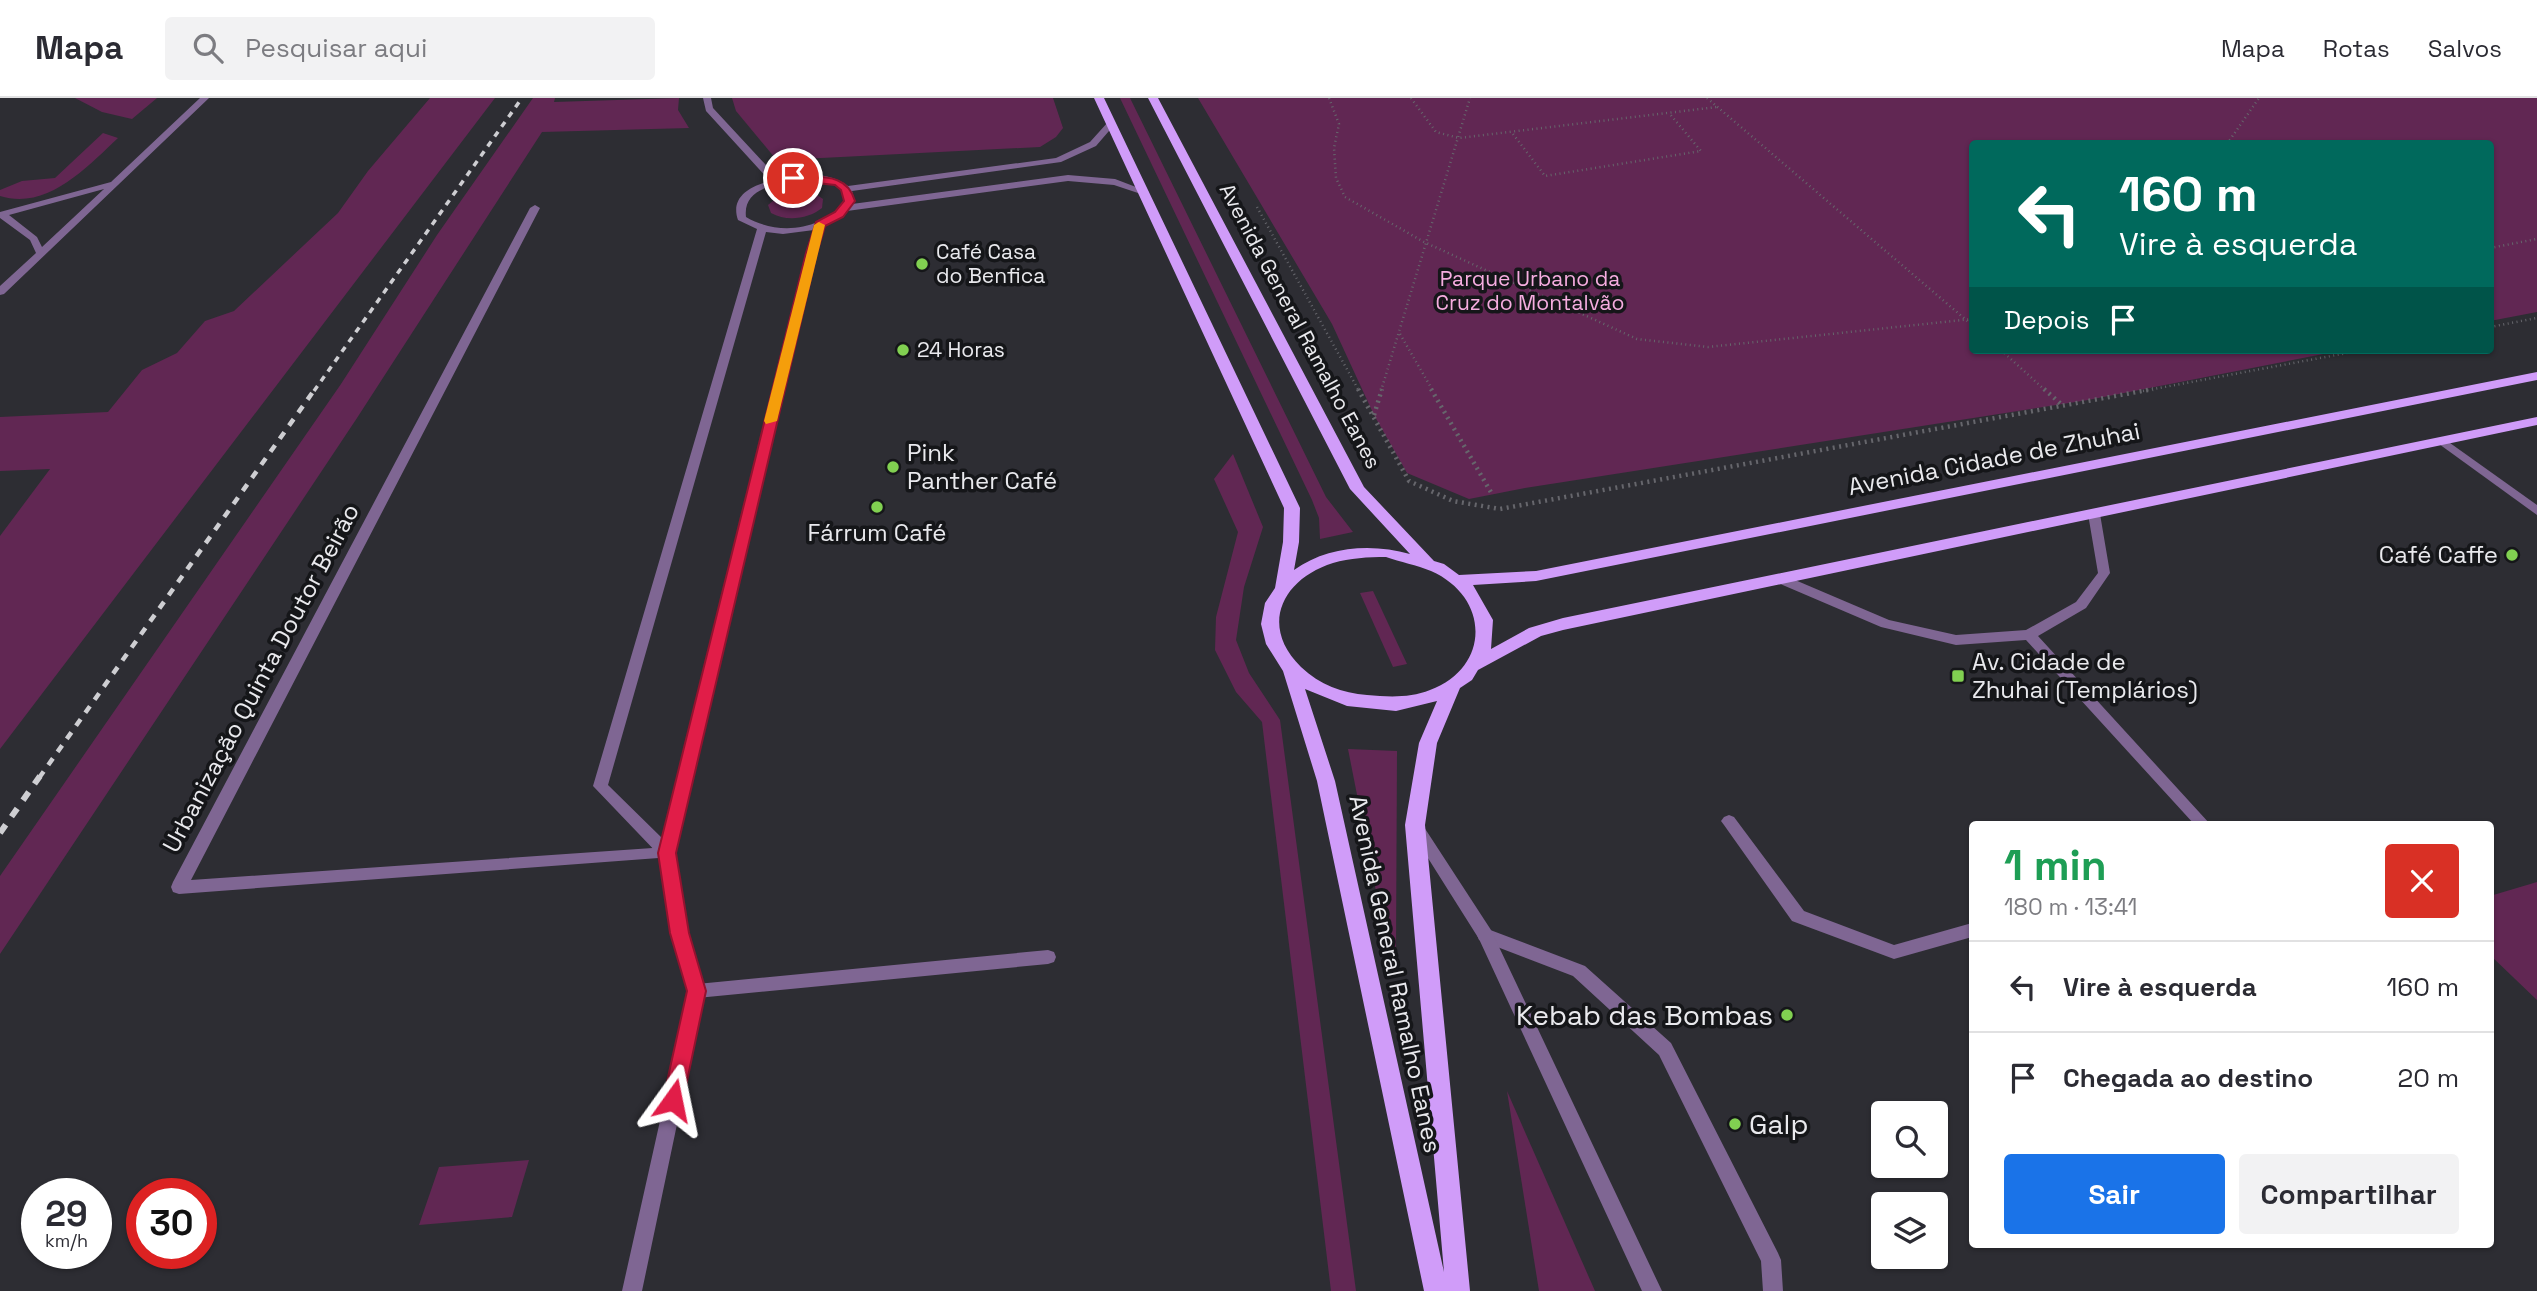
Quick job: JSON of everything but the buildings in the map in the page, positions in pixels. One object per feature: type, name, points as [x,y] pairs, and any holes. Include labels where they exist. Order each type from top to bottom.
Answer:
[{"type":"main road","points":[[1099,98],[1292,508],[1291,542],[1283,587],[1270,614],[1272,644],[1291,672],[1325,694],[1368,704],[1413,702],[1451,688],[1478,664],[1535,632],[1563,624],[2537,421]]},
{"type":"main road","name":"Avenida General Ramalho Eanes","points":[[1153,98],[1359,489],[1426,561]]},
{"type":"main road","name":"Avenida Cidade de Zhuhai","points":[[1458,580],[1506,580],[1536,576],[2537,376]]},
{"type":"main road","points":[[1283,587],[1310,566],[1346,554],[1386,552],[1426,561],[1458,580],[1472,592],[1486,620],[1488,635],[1478,664]]},
{"type":"main road","name":"Avenida General Ramalho Eanes","points":[[1291,672],[1326,781],[1436,1291]]},
{"type":"main road","name":"Avenida General Ramalho Eanes","points":[[1451,688],[1428,743],[1415,825],[1458,1291]]},
{"type":"street","points":[[0,292],[205,98]]},
{"type":"street","points":[[707,98],[709,109],[776,182]]},
{"type":"street","points":[[1111,124],[1093,144],[1058,160],[846,188],[838,183],[817,178],[776,182],[761,187],[741,202],[739,210],[741,218],[762,229],[784,231],[820,224],[846,208],[1068,178],[1115,182],[1144,192]]},
{"type":"street","points":[[1,215],[114,182]]},
{"type":"street","points":[[846,188],[850,201],[846,208]]},
{"type":"street","name":"Urbanização Quinta Doutor Beirão","points":[[535,208],[179,887],[667,853]]},
{"type":"street","points":[[1,215],[34,239],[40,252]]},
{"type":"street","points":[[632,1291],[697,991],[680,933],[667,853],[820,224]]},
{"type":"street","points":[[667,853],[600,786],[762,229]]},
{"type":"street","points":[[2443,442],[2537,511]]},
{"type":"street","points":[[1783,580],[1886,624],[1956,640],[2029,635],[2081,605],[2104,573],[2094,514]]},
{"type":"street","points":[[2029,635],[2200,821]]},
{"type":"street","points":[[1729,821],[1798,916],[1894,952],[1969,931]]},
{"type":"street","points":[[1415,825],[1485,935],[1652,1291]]},
{"type":"street","points":[[1485,935],[1579,971],[1665,1049],[1771,1260],[1773,1291]]},
{"type":"street","points":[[697,991],[1048,957]]},
{"type":"path","points":[[1329,98],[1339,124],[1334,148],[1336,178],[1345,197],[1424,242],[1637,339],[1708,347],[1967,320]]},
{"type":"path","points":[[1410,98],[1436,132],[1459,138],[1513,134],[1717,107]]},
{"type":"path","points":[[1374,415],[1400,333],[1424,242],[1470,98]]},
{"type":"path","points":[[1707,98],[1967,320]]},
{"type":"path","points":[[2230,140],[2259,98]]},
{"type":"path","points":[[1513,134],[1545,176],[1701,151],[1670,113]]},
{"type":"path","points":[[1256,205],[1325,325],[1409,481],[1429,494],[1458,504],[1500,509],[2341,354]]},
{"type":"path","points":[[2494,247],[2537,239]]},
{"type":"path","points":[[2494,326],[2537,318]]},
{"type":"path","points":[[1400,333],[1492,494]]},
{"type":"path","points":[[2005,354],[2062,405]]},
{"type":"green space","points":[[75,98],[157,98],[132,119],[102,112]]},
{"type":"green space","points":[[430,98],[495,98],[0,749],[0,536],[50,469],[0,471],[0,417],[108,412],[142,370],[177,353],[205,321],[234,311],[338,213],[368,171]]},
{"type":"green space","points":[[533,98],[555,98],[554,102],[679,98],[678,110],[689,128],[542,132],[357,418],[0,954],[0,876],[341,384],[437,235]]},
{"type":"green space","points":[[732,98],[1053,98],[1063,128],[1056,137],[1040,147],[782,160],[775,158],[736,111]]},
{"type":"green space","points":[[1120,98],[1130,98],[1326,497],[1353,532],[1320,539],[1319,518],[1312,500]]},
{"type":"green space","name":"Parque Urbano da Cruz do Montalvão","points":[[1198,98],[2537,98],[2537,312],[2494,320],[2494,140],[1969,140],[1969,354],[2324,354],[2088,400],[1469,499],[1407,473],[1374,415],[1332,324]]},
{"type":"green space","points":[[103,133],[118,138],[65,184],[34,197],[17,199],[0,196],[0,190],[22,181],[55,178]]},
{"type":"green space","points":[[796,192],[814,193],[823,199],[822,208],[797,218],[784,218],[771,213],[768,205],[779,196]]},
{"type":"green space","points":[[1233,454],[1263,527],[1244,587],[1236,640],[1249,673],[1280,720],[1356,1291],[1331,1291],[1262,722],[1236,692],[1215,650],[1216,617],[1238,532],[1214,479]]},
{"type":"green space","points":[[1373,591],[1407,664],[1393,667],[1360,593]]},
{"type":"green space","points":[[1348,749],[1397,751],[1396,952],[1388,952]]},
{"type":"green space","points":[[2537,882],[2537,1000],[2494,959],[2494,895]]},
{"type":"green space","points":[[1507,1091],[1595,1291],[1539,1291]]},
{"type":"green space","points":[[529,1160],[512,1217],[419,1225],[439,1167]]},
{"type":"railway","points":[[314,391],[522,98]]},
{"type":"railway","points":[[39,778],[315,389]]},
{"type":"railway","points":[[0,833],[40,776]]},
{"type":"slow traffic","points":[[771,421],[819,225]]},
{"type":"place","name":"Café Casa do Benfica","points":[[922,264]]},
{"type":"place","name":"24 Horas","points":[[903,350]]},
{"type":"place","name":"Pink Panther Café","points":[[893,467]]},
{"type":"place","name":"Fárrum Café","points":[[877,507]]},
{"type":"place","name":"Café Caffe","points":[[2512,555]]},
{"type":"place","name":"Av. Cidade de Zhuhai (Templários)","points":[[1958,676]]},
{"type":"place","name":"Kebab das Bombas","points":[[1787,1015]]},
{"type":"place","name":"Galp","points":[[1735,1124]]},
{"type":"route","points":[[673,1100],[697,991],[680,933],[667,853],[811,253],[820,224],[839,214],[850,201],[846,188],[838,183],[809,177],[793,178]]}]
